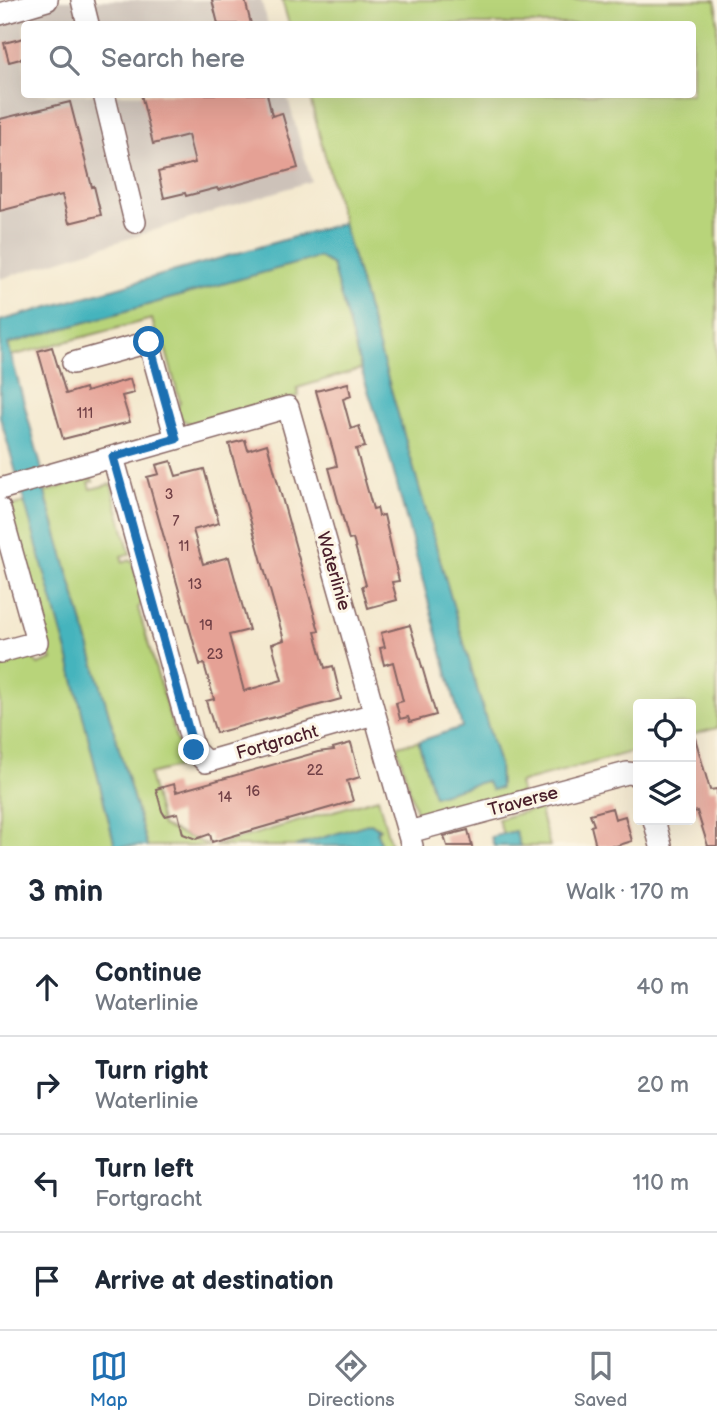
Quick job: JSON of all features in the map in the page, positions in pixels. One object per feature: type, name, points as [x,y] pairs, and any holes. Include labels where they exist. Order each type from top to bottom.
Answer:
[{"type":"street","points":[[0,15],[47,0]]},
{"type":"street","points":[[82,0],[87,21]]},
{"type":"street","points":[[105,98],[135,222]]},
{"type":"street","points":[[73,363],[149,342],[176,439]]},
{"type":"street","name":"Waterlinie","points":[[6,488],[288,407],[410,839]]},
{"type":"street","name":"Fortgracht","points":[[113,457],[194,750],[206,762],[374,713]]},
{"type":"street","points":[[0,509],[37,642],[0,652]]},
{"type":"street","name":"Traverse","points":[[410,839],[627,773],[633,774]]},
{"type":"street","points":[[655,825],[661,846]]},
{"type":"shaded area","points":[[0,0],[261,0],[267,21],[21,21],[21,98],[288,98],[311,181],[0,279]]},
{"type":"green space","points":[[282,0],[715,0],[717,9],[717,728],[696,734],[696,699],[633,699],[633,751],[519,783],[521,793],[426,820],[418,819],[397,746],[420,741],[434,796],[486,780],[500,788],[499,765],[343,223],[310,98],[696,98],[696,21],[288,21]]},
{"type":"green space","points":[[319,257],[332,264],[361,369],[297,388],[299,396],[195,426],[182,420],[177,410],[180,402],[164,343],[156,335],[152,319],[11,356],[8,344]]},
{"type":"green space","points":[[91,477],[91,489],[111,484],[130,554],[121,556],[123,562],[132,560],[143,601],[138,608],[177,742],[183,746],[187,755],[177,767],[149,774],[162,826],[210,846],[147,846],[45,492]]},
{"type":"green space","points":[[25,502],[68,655],[115,846],[0,846],[0,667],[12,664],[16,656],[20,655],[31,657],[38,665],[52,660],[8,507]]},
{"type":"green space","points":[[378,798],[391,846],[381,846],[377,832],[380,829],[371,823],[295,846],[214,846]]},
{"type":"green space","points":[[539,808],[550,846],[520,846],[515,831],[503,834],[498,819]]},
{"type":"water","points":[[343,223],[499,765],[500,788],[492,790],[486,781],[434,796],[420,741],[462,727],[388,451],[361,369],[332,265],[319,257],[8,344],[41,466],[45,493],[147,846],[115,846],[68,655],[0,416],[0,321]]},
{"type":"water","points":[[371,823],[379,829],[377,832],[381,846],[295,846]]},
{"type":"water","points":[[515,831],[520,846],[494,846],[491,837]]},
{"type":"building","points":[[212,0],[245,0],[250,21],[217,21]]},
{"type":"building","points":[[21,39],[21,59],[9,62],[4,43]]},
{"type":"building","points":[[142,98],[268,98],[272,116],[282,113],[298,168],[218,190],[217,188],[186,196],[185,193],[164,198],[158,172],[195,163],[188,135],[153,144]]},
{"type":"building","points":[[70,102],[101,215],[69,223],[62,195],[0,211],[0,119]]},
{"type":"building","points":[[52,347],[66,394],[85,388],[86,392],[130,379],[134,393],[122,396],[130,422],[63,439],[38,351]]},
{"type":"building","points":[[348,383],[351,396],[343,399],[351,429],[359,426],[365,447],[356,449],[373,509],[377,508],[379,516],[384,515],[399,581],[392,582],[397,600],[368,608],[362,586],[366,585],[353,539],[349,540],[329,468],[337,466],[316,391]]},
{"type":"building","points":[[245,440],[248,450],[267,444],[319,631],[315,632],[325,668],[333,666],[341,699],[216,733],[206,701],[214,699],[204,664],[200,665],[147,477],[159,474],[156,465],[171,461],[176,476],[204,469],[219,523],[193,530],[203,564],[229,557],[249,630],[229,635],[244,691],[282,680],[272,644],[284,640],[229,444]]},
{"type":"building","points":[[410,625],[436,715],[410,722],[408,717],[400,719],[396,703],[403,701],[393,662],[384,665],[380,648],[385,647],[381,633]]},
{"type":"building","points":[[696,741],[710,790],[717,789],[717,846],[708,846],[697,811]]},
{"type":"building","points":[[351,743],[360,777],[347,781],[353,801],[212,842],[210,834],[196,839],[183,834],[178,813],[165,816],[162,811],[156,789],[174,784],[176,792],[318,752],[334,750],[333,748]]},
{"type":"building","points":[[612,808],[615,819],[625,816],[632,841],[616,846],[596,846],[590,814]]},
{"type":"building","points":[[468,830],[472,846],[447,846],[444,836]]},
{"type":"route","points":[[149,342],[176,439],[113,457],[194,750]]}]
